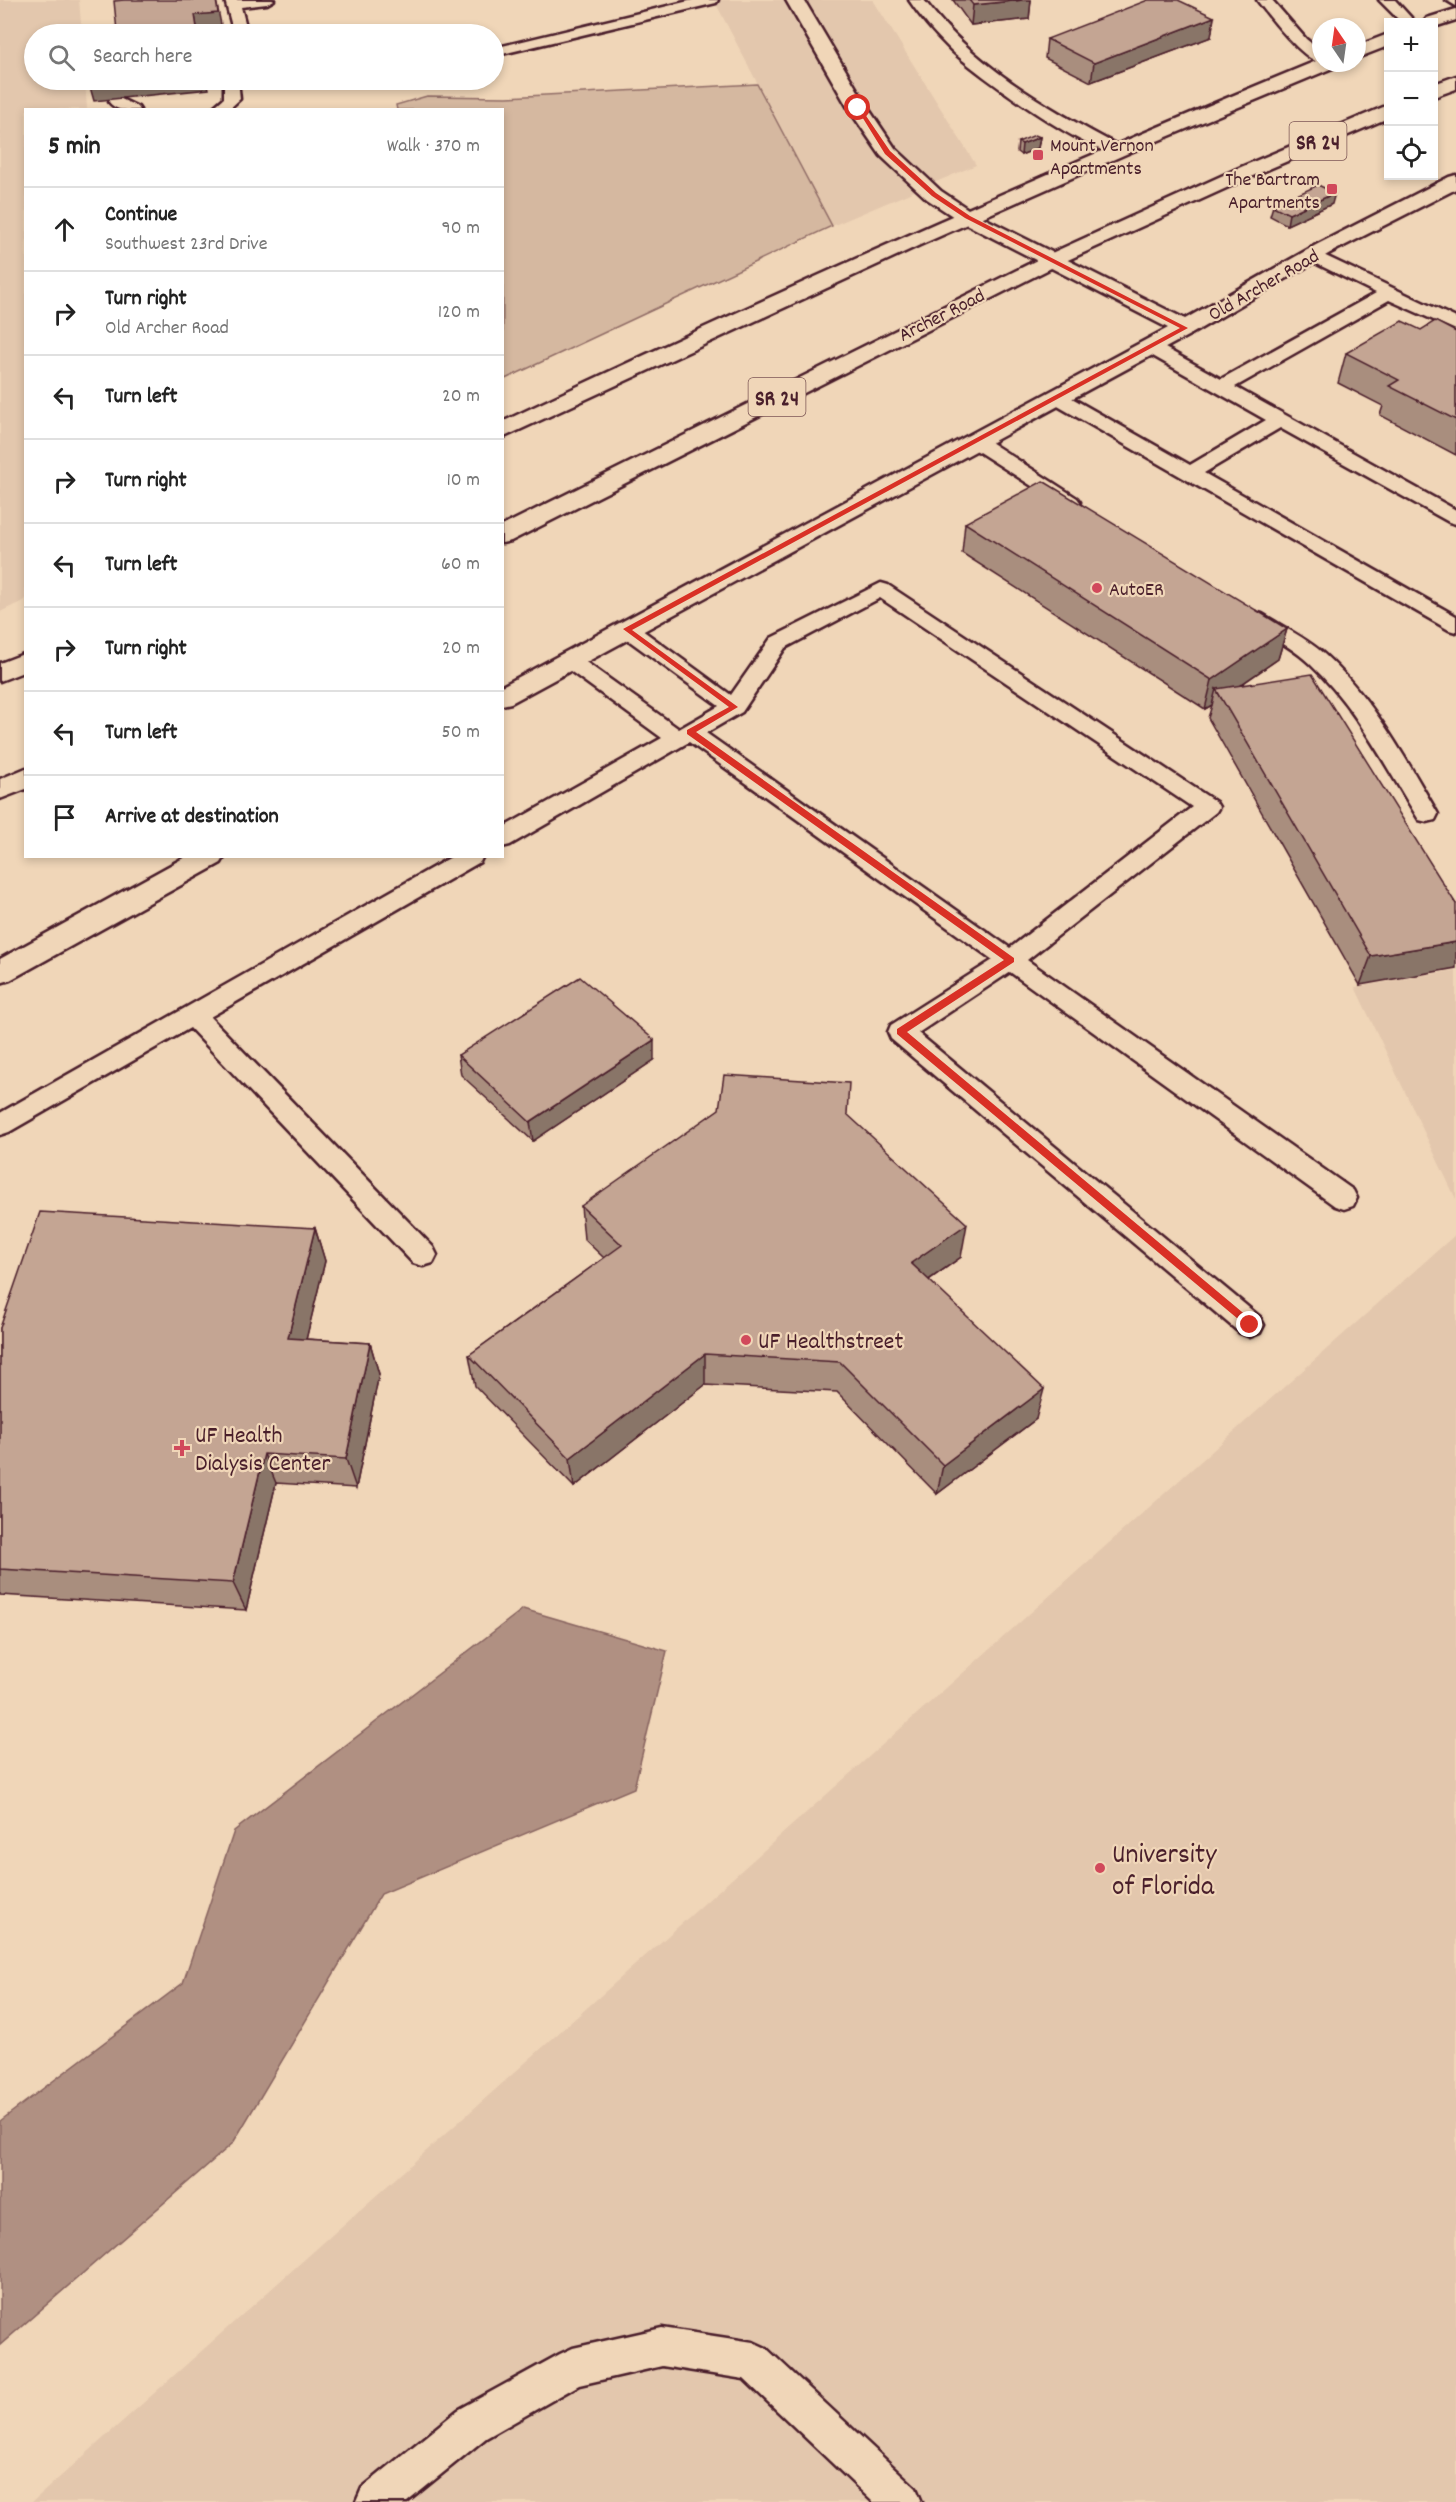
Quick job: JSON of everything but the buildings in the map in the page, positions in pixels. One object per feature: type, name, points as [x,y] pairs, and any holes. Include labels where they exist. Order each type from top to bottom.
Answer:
[{"type":"main road","points":[[795,0],[858,108],[888,152],[934,195],[968,217],[1185,328]]},
{"type":"main road","points":[[1438,20],[1456,14]]},
{"type":"main road","points":[[1366,48],[1384,41]]},
{"type":"main road","points":[[504,430],[720,326],[1115,150],[1312,69]]},
{"type":"main road","name":"Archer Road","points":[[504,535],[1052,260],[1248,171],[1384,113]]},
{"type":"main road","name":"Old Archer Road","points":[[504,696],[1185,328],[1313,255],[1456,181]]},
{"type":"main road","points":[[0,673],[24,662]]},
{"type":"main road","points":[[0,790],[24,778]]},
{"type":"main road","points":[[0,972],[207,858]]},
{"type":"lane","points":[[238,24],[232,2],[267,0]]},
{"type":"lane","points":[[504,50],[711,0]]},
{"type":"lane","points":[[916,0],[931,23],[980,69],[1078,131],[1115,150]]},
{"type":"lane","points":[[1264,0],[1312,51]]},
{"type":"lane","points":[[1386,0],[1405,18]]},
{"type":"lane","points":[[221,108],[232,99],[232,90]]},
{"type":"lane","points":[[117,102],[128,108]]},
{"type":"lane","points":[[1313,255],[1456,325]]},
{"type":"lane","points":[[1221,387],[1389,293]]},
{"type":"lane","points":[[1150,347],[1456,518]]},
{"type":"lane","points":[[1056,398],[1456,625]]},
{"type":"lane","points":[[1190,473],[1280,420]]},
{"type":"lane","points":[[975,441],[1085,511]]},
{"type":"lane","points":[[504,838],[734,707],[778,643],[880,589],[1208,807],[1011,960],[900,1032],[1250,1325]]},
{"type":"lane","points":[[1235,606],[1315,657],[1334,674],[1427,814]]},
{"type":"lane","points":[[627,629],[734,707]]},
{"type":"lane","points":[[569,660],[1011,960],[1344,1198]]},
{"type":"lane","points":[[0,1125],[468,858]]},
{"type":"lane","points":[[193,1015],[423,1255]]},
{"type":"lane","points":[[376,2502],[472,2424],[573,2367],[662,2347],[753,2361],[902,2502]]},
{"type":"shaded area","points":[[0,0],[79,0],[81,24],[24,24],[24,90],[86,90],[87,108],[24,108],[24,600],[0,612]]},
{"type":"shaded area","points":[[714,0],[873,0],[976,165],[832,226]]},
{"type":"shaded area","points":[[757,84],[832,226],[504,380],[504,108],[397,108],[396,105],[427,96],[507,97]]},
{"type":"shaded area","points":[[1456,970],[1456,1199],[1355,987]]},
{"type":"shaded area","name":"University of Florida","points":[[1456,1234],[1456,2502],[32,2502]]},
{"type":"shaded area","points":[[523,1609],[667,1651],[634,1788],[381,1894],[233,2143],[0,2345],[0,2121],[183,1983],[234,1831]]},
{"type":"place","name":"Mount Vernon Apartments","points":[[1038,155]]},
{"type":"place","name":"The Bartram Apartments","points":[[1332,189]]},
{"type":"place","name":"AutoER","points":[[1097,588]]},
{"type":"place","name":"UF Healthstreet","points":[[746,1340]]},
{"type":"place","name":"UF Health Dialysis Center","points":[[182,1448]]},
{"type":"place","name":"University of Florida","points":[[1100,1868]]},
{"type":"route","points":[[858,108],[872,132],[888,152],[934,195],[968,217],[1185,328],[627,629],[734,707],[690,732],[1011,960],[900,1032],[1250,1325]]}]
